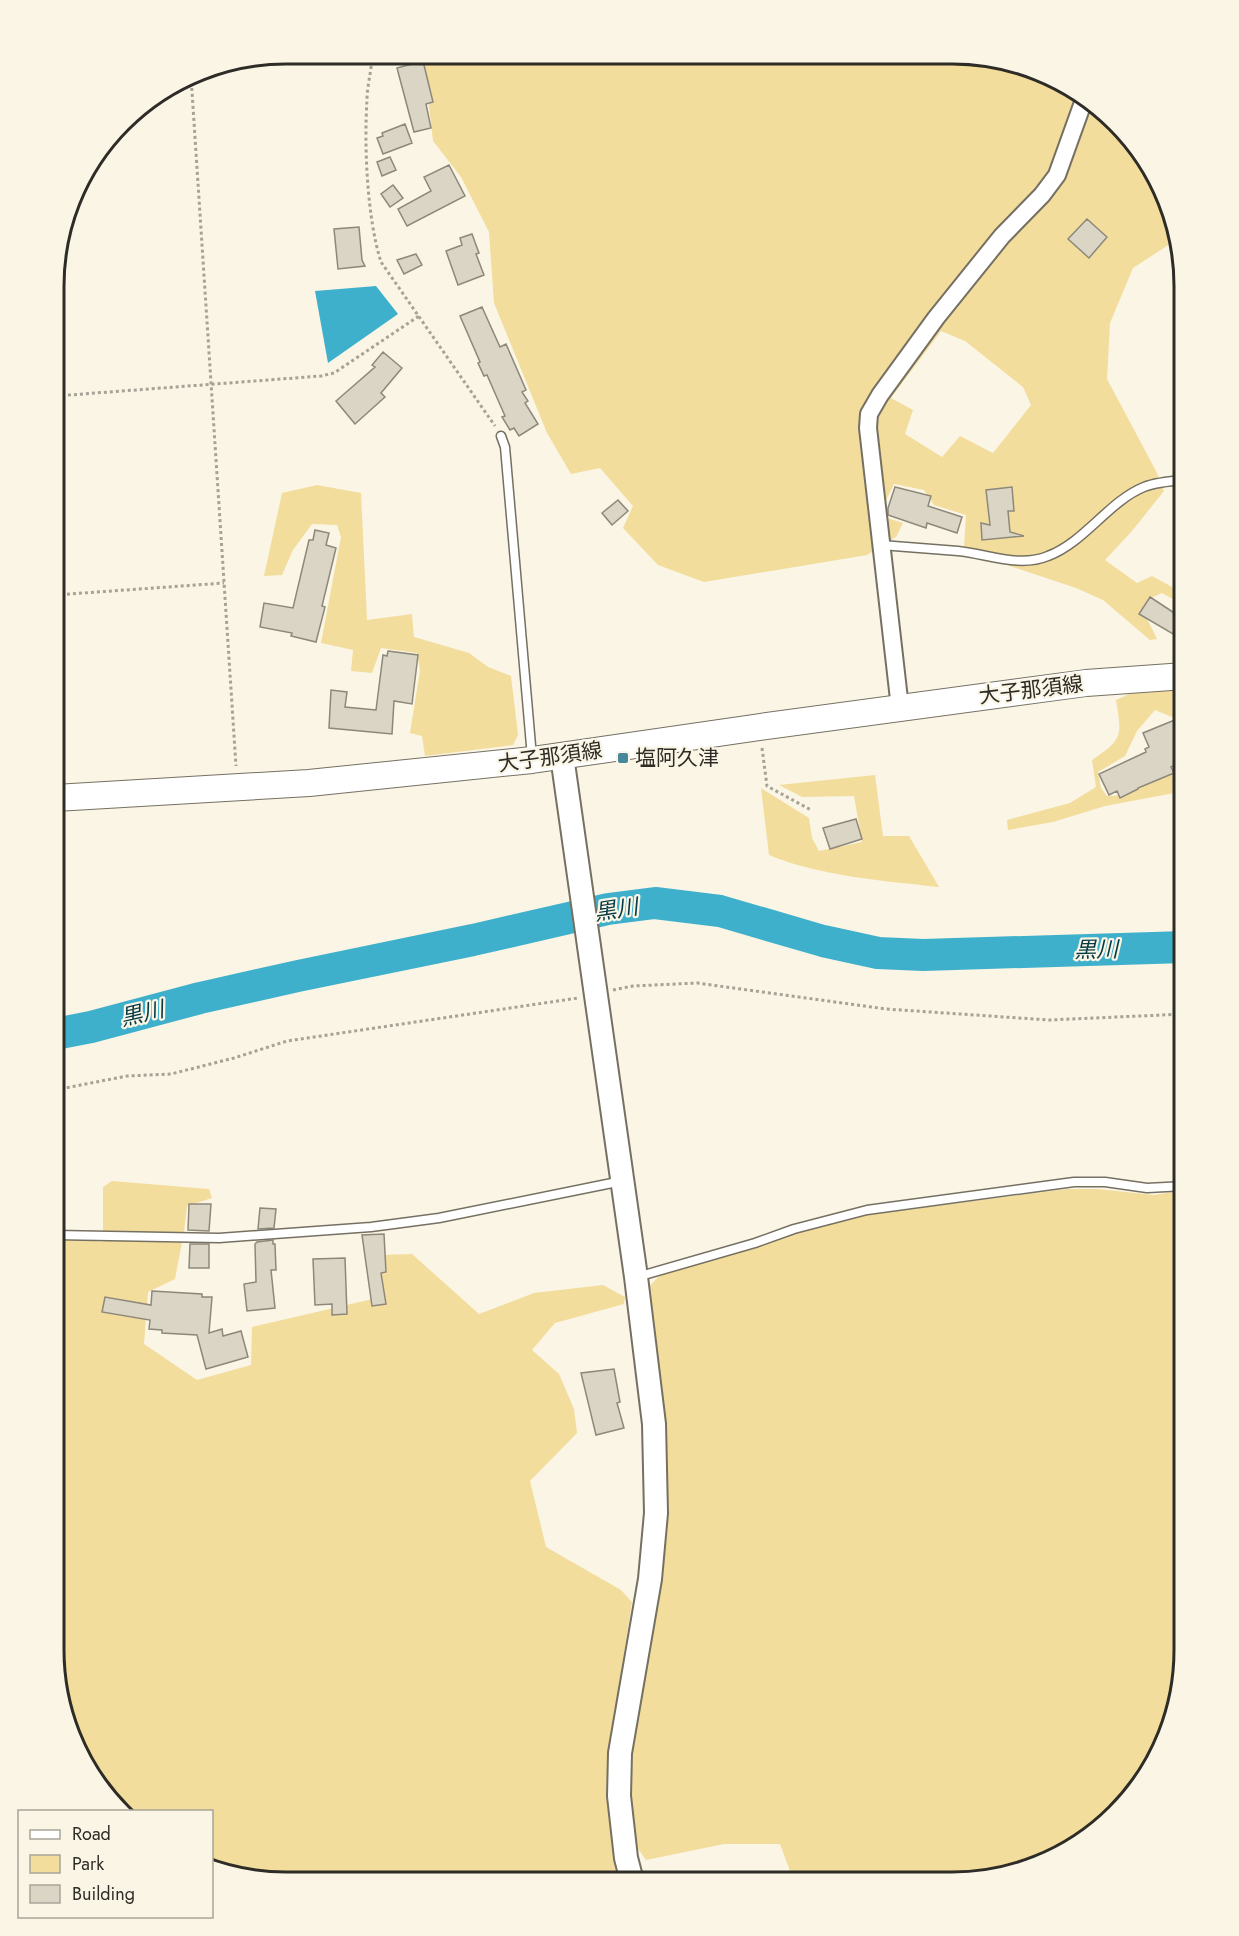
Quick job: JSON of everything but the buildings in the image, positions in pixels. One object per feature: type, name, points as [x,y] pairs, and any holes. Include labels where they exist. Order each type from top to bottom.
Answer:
[{"type":"main road","name":"大子那須線","points":[[64,797],[309,783],[532,760],[1086,683],[1174,677]]},
{"type":"street","points":[[900,708],[868,428],[869,414],[880,395],[936,318],[1002,236],[1042,195],[1057,175],[1082,106]]},
{"type":"street","points":[[562,756],[636,1277],[654,1424],[656,1513],[650,1580],[620,1753],[619,1796],[630,1872]]},
{"type":"lane","points":[[501,436],[505,447],[532,760]]},
{"type":"lane","points":[[881,545],[1030,561],[1048,556],[1068,545],[1126,498],[1144,487],[1174,481]]},
{"type":"lane","points":[[64,1235],[219,1238],[371,1227],[439,1218],[622,1181]]},
{"type":"lane","points":[[636,1277],[755,1243],[794,1229],[867,1210],[1074,1182],[1106,1182],[1147,1188],[1174,1187]]},
{"type":"path","points":[[371,64],[366,131],[370,192],[377,249],[381,262],[501,436]]},
{"type":"path","points":[[192,85],[237,787]]},
{"type":"path","points":[[64,395],[321,376],[334,373],[419,316]]},
{"type":"path","points":[[64,594],[224,583]]},
{"type":"path","points":[[760,727],[767,786],[811,810]]},
{"type":"green space","points":[[421,64],[967,65],[1024,76],[1051,87],[1088,110],[1129,151],[1145,176],[1163,215],[1170,244],[1133,268],[1110,323],[1107,379],[1156,471],[1164,491],[1105,560],[1137,583],[1152,576],[1174,588],[1174,600],[1162,593],[1151,598],[1143,611],[1157,639],[1150,640],[1103,600],[964,548],[966,515],[934,505],[924,490],[894,484],[883,507],[884,517],[903,523],[896,537],[867,555],[704,582],[658,565],[623,528],[633,506],[600,468],[571,474],[547,433],[494,303],[489,232],[461,177],[433,141],[425,72]],"holes":[[[941,331],[965,341],[1023,387],[1031,405],[993,453],[960,436],[942,457],[905,434],[913,410],[891,398]]]},
{"type":"green space","points":[[317,485],[361,493],[367,620],[412,614],[414,637],[469,653],[488,667],[511,676],[518,735],[513,745],[425,756],[422,736],[410,733],[420,670],[417,653],[381,648],[372,673],[351,671],[353,650],[321,643],[341,537],[337,525],[312,524],[293,550],[282,575],[264,576],[282,493]]},
{"type":"green space","points":[[1174,688],[1174,720],[1172,717],[1155,710],[1137,731],[1125,756],[1098,772],[1101,788],[1107,796],[1116,796],[1147,784],[1174,769],[1174,793],[1105,806],[1053,822],[1008,830],[1007,820],[1070,803],[1096,787],[1092,760],[1110,747],[1118,736],[1116,700],[1136,691]]},
{"type":"green space","points":[[875,775],[883,836],[909,836],[939,887],[831,873],[769,855],[761,788],[809,818],[812,838],[819,851],[862,842],[854,796],[802,797],[779,785]]},
{"type":"green space","points":[[112,1181],[209,1189],[212,1198],[187,1206],[175,1279],[148,1292],[144,1344],[197,1380],[251,1365],[252,1327],[377,1298],[380,1255],[412,1254],[479,1314],[534,1293],[603,1285],[625,1297],[624,1304],[555,1323],[532,1350],[559,1374],[574,1409],[577,1433],[530,1481],[546,1547],[621,1590],[632,1602],[613,1724],[608,1790],[622,1872],[286,1872],[258,1870],[213,1859],[213,1810],[134,1810],[110,1785],[87,1748],[76,1721],[66,1678],[64,1650],[64,1237],[103,1242],[103,1187]]},
{"type":"green space","points":[[1067,1189],[1098,1189],[1154,1195],[1174,1192],[1174,1664],[1163,1721],[1152,1748],[1129,1785],[1099,1816],[1064,1842],[1037,1855],[1010,1864],[981,1870],[952,1872],[790,1872],[780,1844],[724,1844],[646,1860],[634,1843],[628,1779],[661,1578],[668,1484],[665,1421],[646,1290],[660,1275],[797,1232],[858,1216]]},
{"type":"water","points":[[376,286],[398,314],[328,363],[315,291]]},
{"type":"waterway","name":"黒川","points":[[64,1032],[298,976],[608,909],[655,903],[720,911],[823,941],[878,953],[923,955],[1174,947]]},
{"type":"place","name":"塩阿久津","points":[[623,758]]}]
